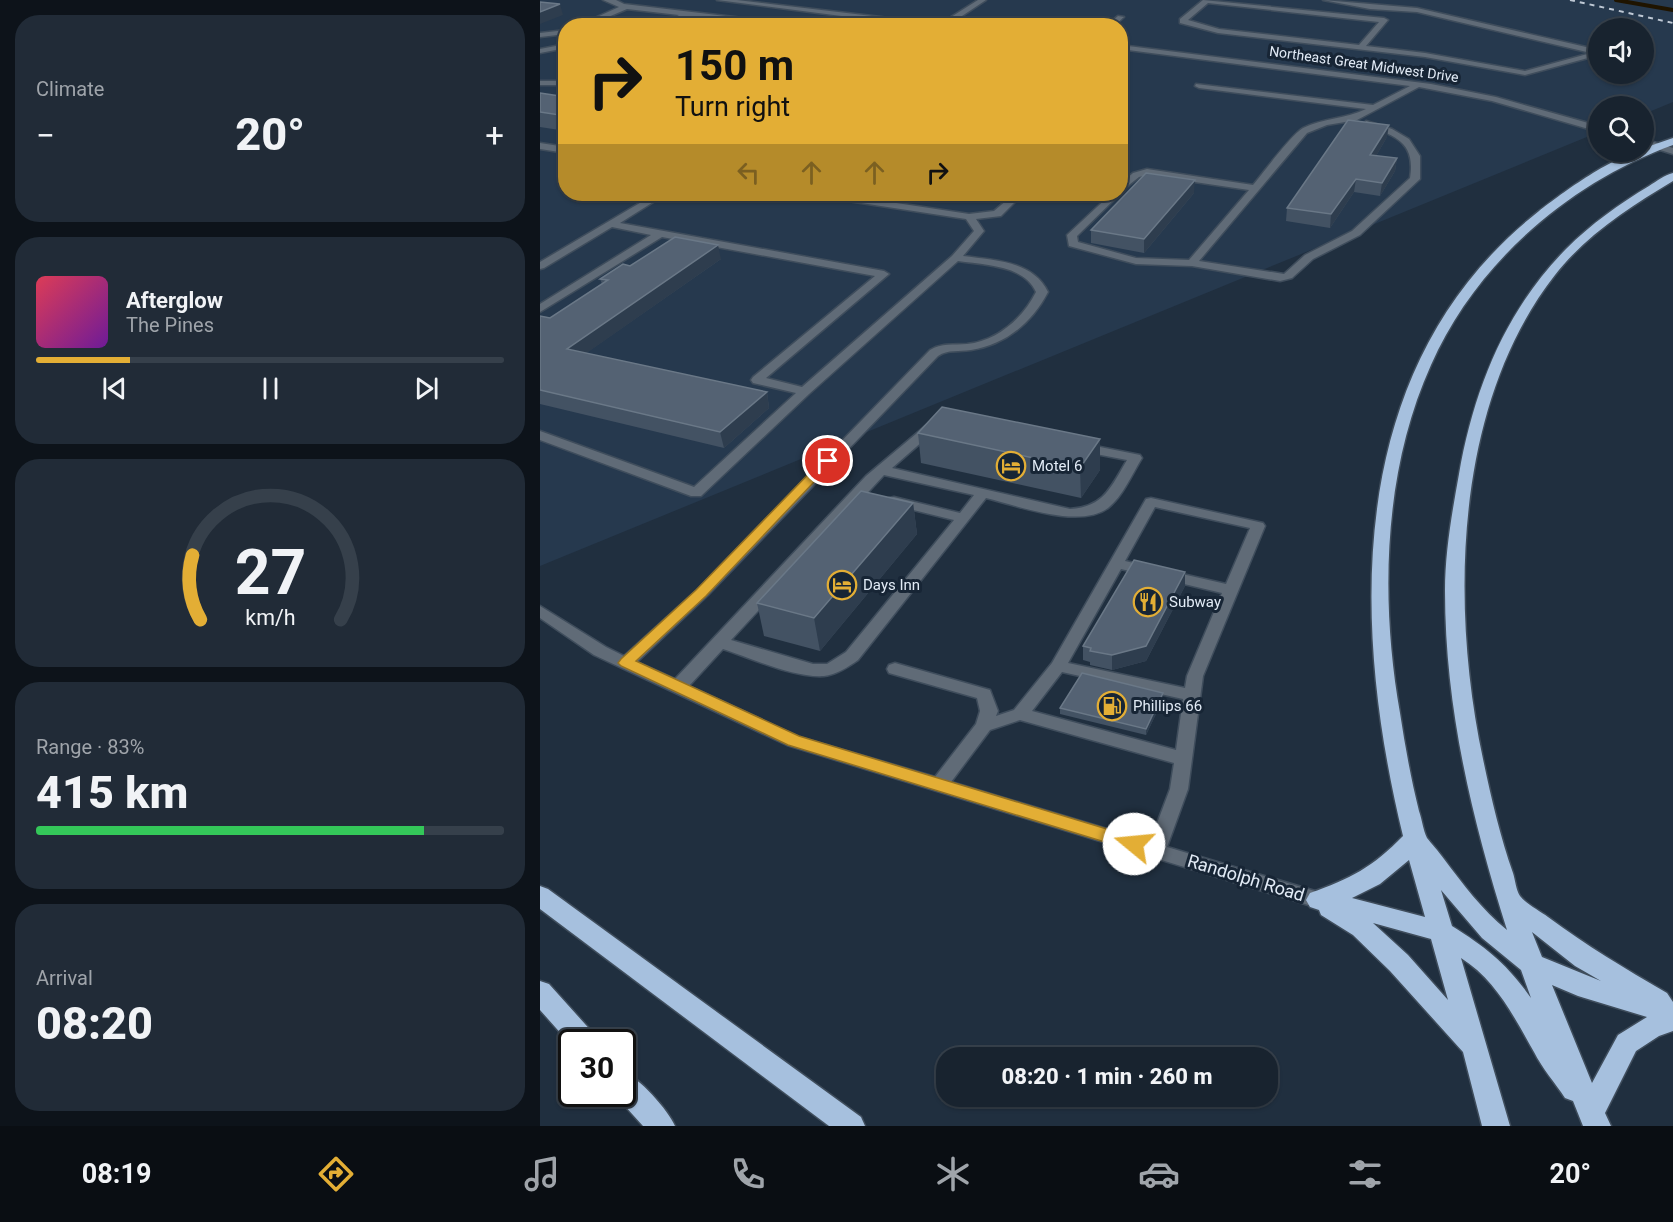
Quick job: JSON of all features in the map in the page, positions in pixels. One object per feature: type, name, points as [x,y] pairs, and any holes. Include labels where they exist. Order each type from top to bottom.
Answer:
[{"type":"highway","points":[[1496,1126],[1416,838],[1397,759],[1381,632],[1382,530],[1387,487],[1399,428],[1413,386],[1434,342],[1471,285],[1531,224],[1617,162]]},
{"type":"highway","points":[[1594,1119],[1533,965],[1511,902],[1492,842],[1475,774],[1459,676],[1454,591],[1457,544],[1479,406],[1496,358],[1518,318],[1542,281],[1570,250],[1601,222],[1673,176]]},
{"type":"highway","points":[[1318,900],[1353,890],[1376,876],[1394,862],[1416,838]]},
{"type":"highway","points":[[1416,838],[1462,900],[1491,931],[1533,965],[1578,985],[1673,1011]]},
{"type":"highway","points":[[540,896],[851,1126]]},
{"type":"highway","points":[[1318,900],[1410,922],[1443,933],[1479,956],[1507,984],[1525,1010],[1544,1046],[1594,1119]]},
{"type":"highway","points":[[1318,900],[1362,928],[1399,963],[1474,1047]]},
{"type":"highway","points":[[1511,902],[1584,958],[1673,1011]]},
{"type":"highway","points":[[540,992],[573,1029]]},
{"type":"highway","points":[[1594,1119],[1627,1043],[1650,1027],[1673,1019]]},
{"type":"highway","points":[[636,1098],[661,1126]]},
{"type":"street","points":[[606,0],[625,7],[727,18]]},
{"type":"street","points":[[720,0],[881,18]]},
{"type":"street","points":[[760,4],[769,0]]},
{"type":"street","points":[[953,18],[983,0]]},
{"type":"street","points":[[1326,0],[1370,7],[1417,10],[1588,49]]},
{"type":"street","points":[[1417,10],[1384,20],[1207,1],[1183,21],[1218,31],[1344,49],[1361,47],[1425,55],[1525,73],[1588,55]]},
{"type":"street","points":[[599,18],[625,7]]},
{"type":"street","points":[[678,18],[687,14]]},
{"type":"street","points":[[1361,47],[1384,20]]},
{"type":"street","points":[[540,35],[558,33]]},
{"type":"street","points":[[540,51],[558,48]]},
{"type":"street","name":"Northeast Great Midwest Drive","points":[[1128,48],[1329,68],[1493,99],[1588,126]]},
{"type":"street","points":[[540,83],[558,83]]},
{"type":"street","points":[[1192,263],[1304,131],[1325,123],[1354,118],[1419,84]]},
{"type":"street","points":[[1199,86],[1373,107]]},
{"type":"street","points":[[1108,201],[1072,235],[1073,244],[1136,261],[1192,263],[1280,278],[1288,276],[1309,257],[1356,234],[1415,178],[1418,167],[1411,145],[1399,135],[1354,118]]},
{"type":"street","points":[[540,146],[558,149]]},
{"type":"street","points":[[1128,182],[1136,175],[1147,172],[1256,188]]},
{"type":"street","points":[[540,266],[649,201]]},
{"type":"street","points":[[867,201],[969,217],[997,214],[1011,201]]},
{"type":"street","points":[[540,435],[696,493],[805,391],[956,258],[979,231],[969,217]]},
{"type":"street","points":[[610,224],[884,273],[757,380],[805,391]]},
{"type":"street","points":[[540,309],[661,233]]},
{"type":"street","points":[[626,663],[701,593],[876,411],[939,349],[982,345],[999,339],[1038,302],[1042,292],[1036,280],[1023,272],[1000,265],[956,258]]},
{"type":"street","points":[[540,296],[555,299]]},
{"type":"street","points":[[678,687],[881,470],[932,426],[951,422]]},
{"type":"street","points":[[881,470],[1070,513],[1085,514],[1098,510],[1105,505],[1135,458],[1065,443]]},
{"type":"street","points":[[858,493],[964,518]]},
{"type":"street","points":[[719,642],[804,667],[823,670],[839,666],[852,657],[983,493]]},
{"type":"street","points":[[984,726],[1020,714],[1058,666],[1151,502],[1258,526],[1195,676],[1179,789],[1156,851]]},
{"type":"street","points":[[1116,563],[1231,590]]},
{"type":"street","name":"Randolph Road","points":[[540,611],[600,651],[793,741],[1318,900]]},
{"type":"street","points":[[1058,666],[1192,695]]},
{"type":"street","points":[[895,669],[984,694],[989,711],[984,726],[939,785]]},
{"type":"street","points":[[1020,714],[1183,759]]},
{"type":"shaded area","points":[[540,0],[1673,0],[1673,102],[1654,110],[1654,96],[1588,96],[1588,137],[540,566]]},
{"type":"building","points":[[540,2],[560,4],[540,12]]},
{"type":"building","points":[[540,93],[558,96],[558,115],[540,112]]},
{"type":"building","points":[[1348,120],[1389,125],[1370,155],[1397,158],[1382,183],[1356,179],[1331,214],[1287,208]]},
{"type":"building","points":[[1146,173],[1195,180],[1144,239],[1091,230],[1119,201],[1128,201],[1128,192]]},
{"type":"building","points":[[675,237],[718,245],[567,349],[767,392],[720,432],[540,390],[540,316],[550,318],[608,280],[600,279],[623,264],[630,266]]},
{"type":"building","points":[[942,407],[1100,439],[1080,468],[918,433]]},
{"type":"building","points":[[861,491],[913,503],[814,618],[757,603]]},
{"type":"building","points":[[1134,560],[1185,572],[1146,646],[1112,655],[1090,651],[1091,648],[1083,646]]},
{"type":"building","name":"Phillips 66","points":[[1082,673],[1163,693],[1146,729],[1060,708]]},
{"type":"waterway","points":[[1616,0],[1673,10]]},
{"type":"railway","points":[[1570,0],[1673,23]]},
{"type":"place","name":"Motel 6","points":[[1011,466]]},
{"type":"place","name":"Days Inn","points":[[842,585]]},
{"type":"place","name":"Subway","points":[[1148,602]]},
{"type":"place","name":"Phillips 66","points":[[1112,706]]},
{"type":"route","points":[[828,461],[701,593],[626,663],[793,741],[1134,844]]}]
